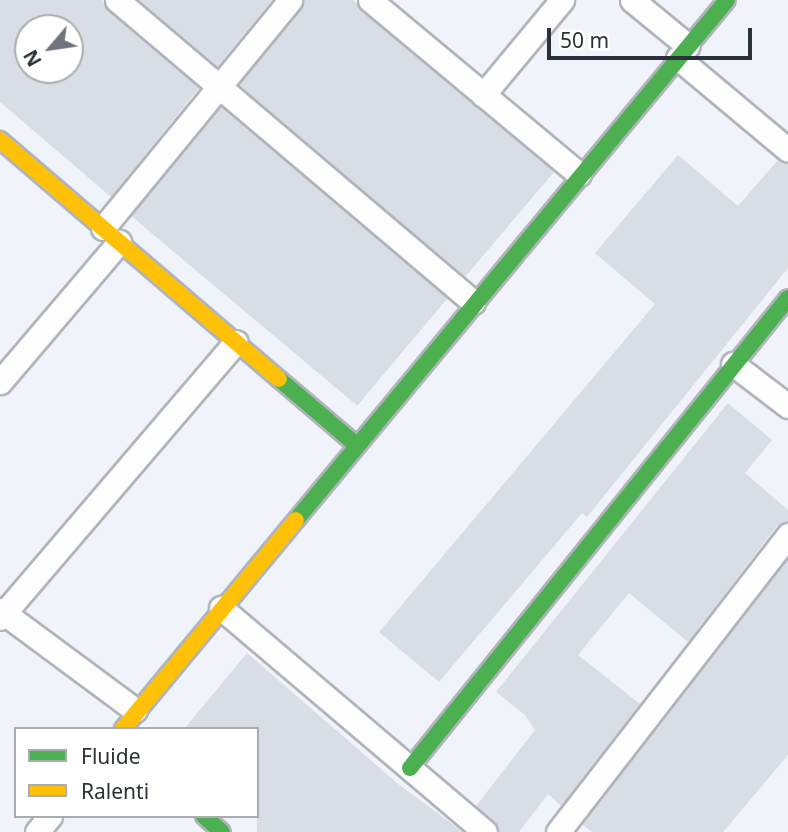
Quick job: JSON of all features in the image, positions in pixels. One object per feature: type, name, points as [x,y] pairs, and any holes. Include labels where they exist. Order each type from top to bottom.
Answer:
[{"type":"street","points":[[117,0],[473,302]]},
{"type":"street","points":[[0,382],[290,0]]},
{"type":"street","points":[[370,0],[579,174]]},
{"type":"street","points":[[483,95],[562,0]]},
{"type":"street","points":[[632,0],[683,52],[788,150]]},
{"type":"street","points":[[236,342],[1,614],[129,719],[579,174],[727,0]]},
{"type":"street","points":[[0,140],[355,444]]},
{"type":"street","points":[[410,768],[788,298]]},
{"type":"street","points":[[733,364],[788,406]]},
{"type":"street","points":[[558,832],[788,535]]},
{"type":"street","points":[[221,608],[485,832]]},
{"type":"street","points":[[37,832],[48,818]]},
{"type":"street","points":[[206,818],[222,832]]},
{"type":"building","points":[[0,0],[103,0],[108,11],[199,88],[111,197],[0,102]]},
{"type":"building","points":[[139,0],[272,0],[217,67]]},
{"type":"building","points":[[304,0],[353,0],[554,172],[465,277],[239,85]]},
{"type":"building","points":[[221,106],[449,297],[357,406],[130,215]]},
{"type":"building","points":[[678,155],[738,206],[778,160],[788,164],[788,268],[587,517],[582,513],[439,682],[379,632],[655,304],[595,253]]},
{"type":"building","points":[[728,403],[772,440],[745,473],[788,510],[788,521],[777,526],[688,642],[629,593],[578,655],[640,704],[561,806],[548,794],[519,832],[499,832],[495,822],[476,806],[535,730],[525,715],[496,692]]},
{"type":"building","points":[[788,558],[788,755],[723,832],[592,832],[582,824]]},
{"type":"building","points":[[247,653],[397,783],[463,832],[257,832],[259,727],[186,727]]},
{"type":"traffic: fast","points":[[296,520],[727,0]]},
{"type":"traffic: fast","points":[[410,768],[788,298]]},
{"type":"traffic: fast","points":[[279,379],[355,444]]},
{"type":"traffic: fast","points":[[206,818],[222,832]]},
{"type":"traffic: slow","points":[[0,140],[279,379]]},
{"type":"traffic: slow","points":[[125,727],[296,520]]}]
